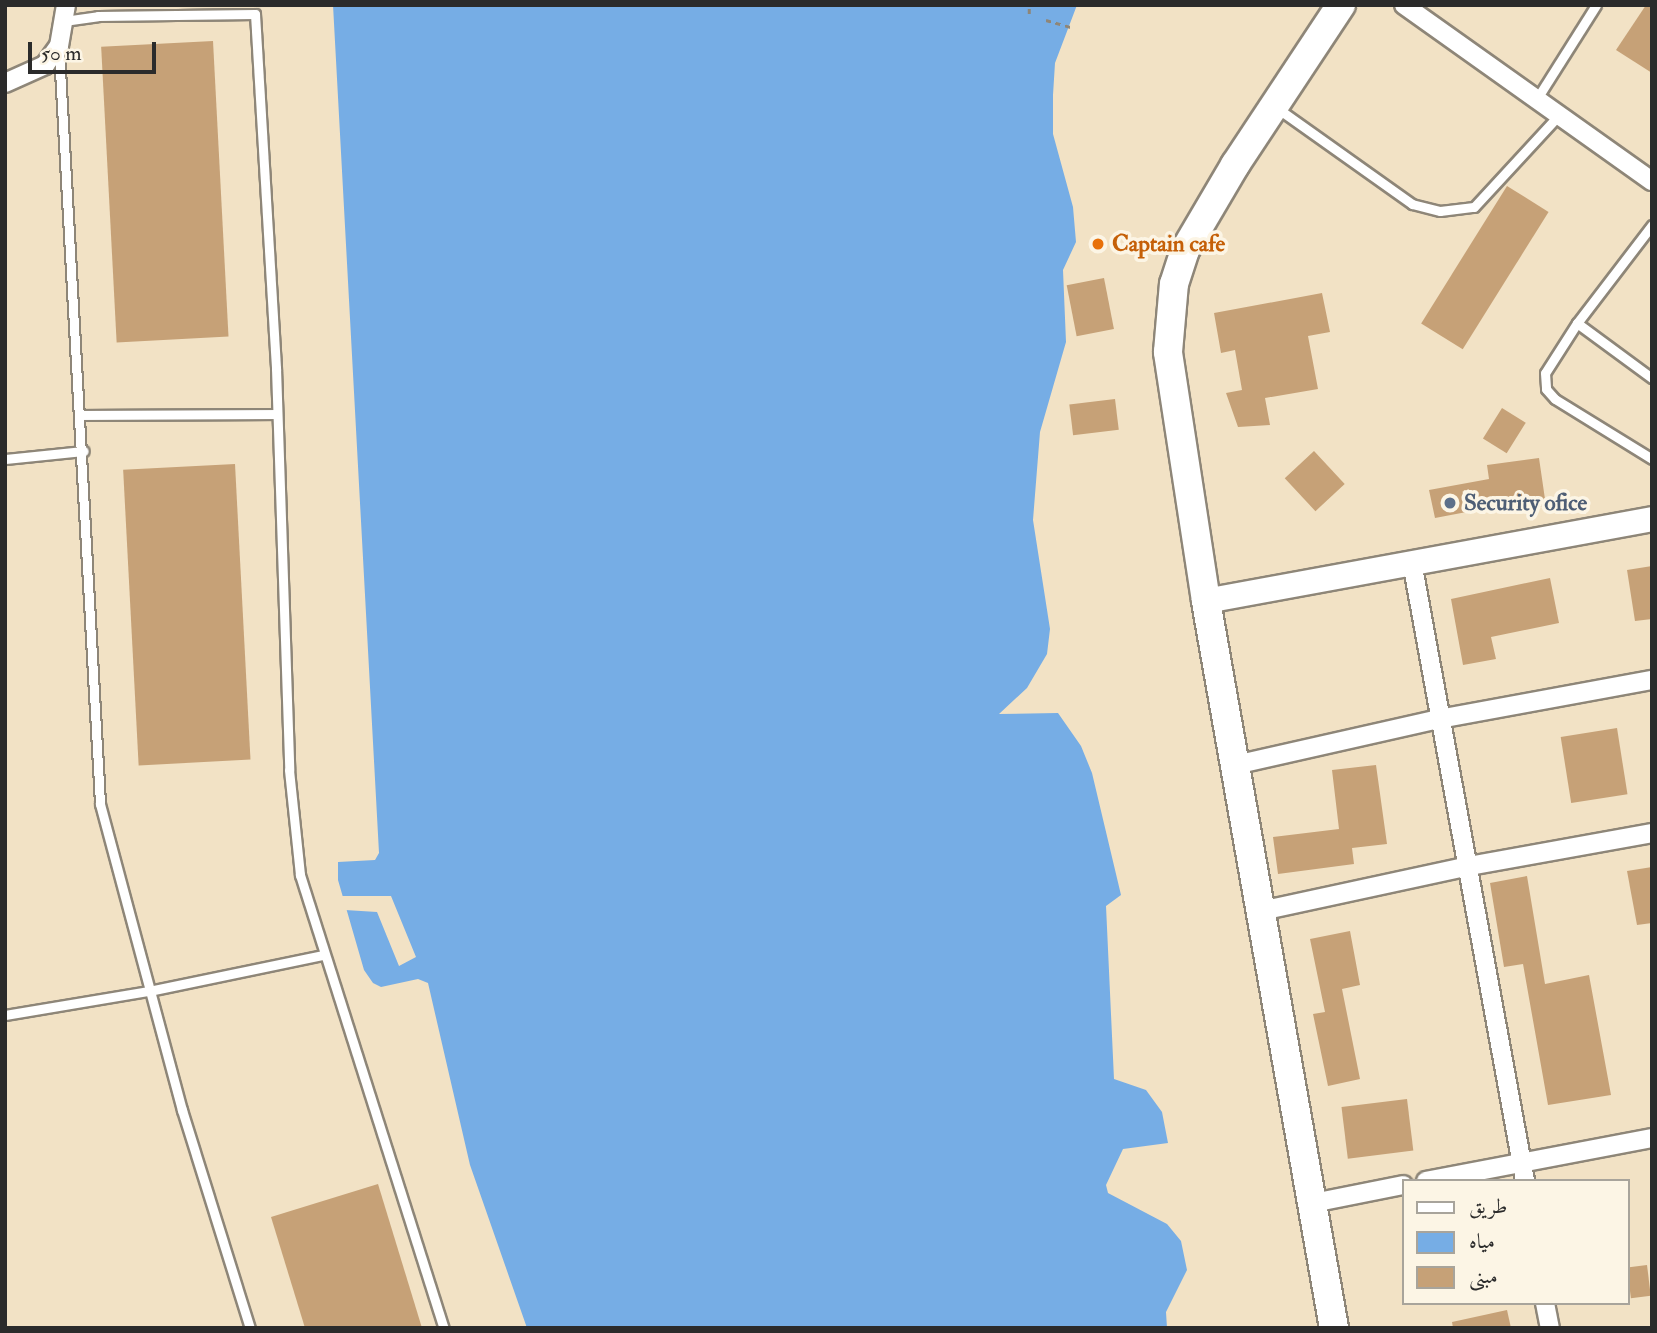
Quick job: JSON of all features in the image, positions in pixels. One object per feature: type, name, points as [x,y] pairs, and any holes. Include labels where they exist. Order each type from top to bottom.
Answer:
[{"type":"main road","points":[[1334,1328],[1174,406],[1169,316],[1185,250],[1274,105],[1342,5]]},
{"type":"street","points":[[1404,5],[1535,102],[1652,181]]},
{"type":"street","points":[[5,83],[45,65],[59,46],[65,13]]},
{"type":"street","points":[[1206,601],[1652,519]]},
{"type":"street","points":[[1412,562],[1525,1179]]},
{"type":"street","points":[[1235,765],[1439,719],[1652,680]]},
{"type":"street","points":[[1261,911],[1469,866],[1652,833]]},
{"type":"street","points":[[1436,1179],[1652,1138]]},
{"type":"street","points":[[1313,1203],[1402,1185]]},
{"type":"street","points":[[1545,1305],[1550,1328]]},
{"type":"lane","points":[[1535,102],[1596,5]]},
{"type":"lane","points":[[65,13],[98,16],[256,9],[277,414],[289,770],[300,875],[323,955],[444,1328]]},
{"type":"lane","points":[[59,46],[82,415],[100,804],[149,991],[250,1328]]},
{"type":"lane","points":[[1274,105],[1412,204],[1440,211],[1474,207],[1557,117]]},
{"type":"lane","points":[[1652,225],[1577,323],[1545,373],[1546,389],[1566,407],[1652,459]]},
{"type":"lane","points":[[1641,239],[1652,247]]},
{"type":"lane","points":[[1577,323],[1652,377]]},
{"type":"lane","points":[[82,415],[277,414]]},
{"type":"lane","points":[[5,458],[83,451]]},
{"type":"lane","points":[[5,1014],[149,991],[323,955]]},
{"type":"path","points":[[1029,5],[1029,14]]},
{"type":"path","points":[[1046,20],[1071,26]]},
{"type":"water","points":[[333,5],[1077,5],[1055,63],[1053,95],[1053,134],[1073,207],[1076,242],[1063,270],[1066,342],[1040,432],[1033,520],[1050,629],[1047,654],[1027,688],[999,714],[1058,713],[1081,746],[1092,773],[1121,895],[1106,906],[1114,1079],[1146,1090],[1162,1112],[1168,1143],[1123,1149],[1106,1185],[1108,1193],[1167,1224],[1181,1241],[1187,1270],[1166,1312],[1167,1328],[527,1328],[470,1165],[428,983],[418,979],[381,987],[373,983],[364,970],[338,880],[338,862],[375,860],[379,853]]},
{"type":"pier","points":[[341,896],[391,896],[416,957],[399,966],[377,912],[345,910]]},
{"type":"building","points":[[1646,5],[1652,5],[1652,73],[1616,50]]},
{"type":"building","points":[[213,41],[228,337],[117,342],[101,47]]},
{"type":"building","points":[[1507,186],[1549,212],[1463,349],[1421,323]]},
{"type":"building","points":[[1104,278],[1114,329],[1077,336],[1067,285]]},
{"type":"building","points":[[1322,293],[1330,332],[1308,336],[1318,389],[1265,398],[1270,425],[1238,427],[1226,393],[1242,390],[1235,350],[1221,353],[1214,313]]},
{"type":"building","points":[[1115,399],[1119,430],[1073,435],[1069,405]]},
{"type":"building","points":[[1502,408],[1526,423],[1507,453],[1483,439]]},
{"type":"building","points":[[1314,451],[1345,484],[1315,511],[1285,478]]},
{"type":"building","points":[[1539,458],[1546,506],[1494,513],[1493,507],[1435,518],[1429,490],[1489,479],[1487,465]]},
{"type":"building","points":[[235,464],[250,760],[139,765],[123,470]]},
{"type":"building","points":[[1652,566],[1652,619],[1635,621],[1627,570]]},
{"type":"building","points":[[1550,578],[1559,623],[1491,637],[1496,659],[1463,665],[1451,599]]},
{"type":"building","points":[[1617,728],[1627,794],[1571,803],[1561,737]]},
{"type":"building","points":[[1376,765],[1387,844],[1352,848],[1354,864],[1278,874],[1273,837],[1339,829],[1332,770]]},
{"type":"building","points":[[1652,867],[1652,923],[1637,925],[1627,871]]},
{"type":"building","points":[[1527,876],[1545,984],[1589,975],[1611,1095],[1548,1105],[1523,964],[1504,967],[1490,883]]},
{"type":"building","points":[[1350,931],[1360,985],[1342,989],[1360,1079],[1328,1086],[1313,1014],[1325,1012],[1310,939]]},
{"type":"building","points":[[1407,1099],[1413,1151],[1348,1159],[1341,1107]]},
{"type":"building","points":[[378,1184],[422,1328],[305,1328],[271,1217]]},
{"type":"building","points":[[1647,1265],[1651,1296],[1631,1298],[1629,1267]]},
{"type":"building","points":[[1507,1310],[1511,1328],[1453,1328],[1452,1322]]},
{"type":"place","name":"Captain cafe","points":[[1098,244]]},
{"type":"place","name":"Security ofice","points":[[1450,503]]}]
